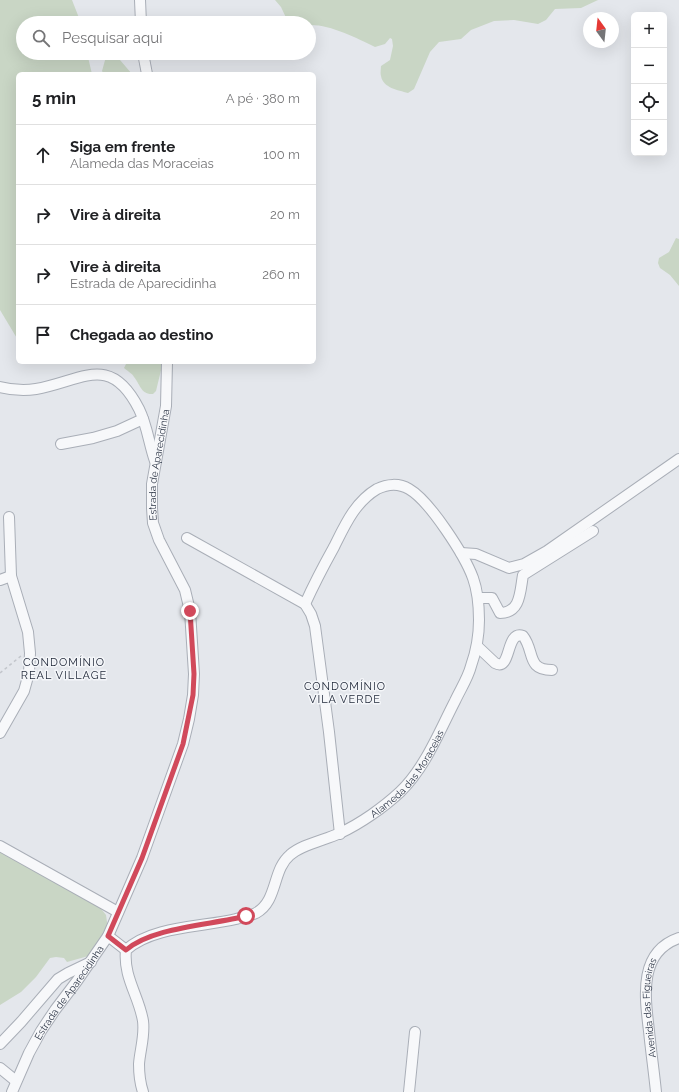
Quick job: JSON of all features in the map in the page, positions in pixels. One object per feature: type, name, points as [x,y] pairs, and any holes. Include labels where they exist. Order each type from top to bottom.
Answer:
[{"type":"street","points":[[140,0],[141,16]]},
{"type":"street","points":[[144,60],[147,72]]},
{"type":"street","name":"Estrada de Aparecidinha","points":[[12,1092],[29,1053],[42,1031],[55,1010],[91,962],[108,936],[142,858],[183,744],[193,695],[193,659],[190,611],[185,590],[159,540],[153,523],[152,508],[152,484],[166,406],[167,364]]},
{"type":"street","points":[[0,387],[26,391],[88,375],[108,375],[116,380],[128,392],[139,409],[156,463]]},
{"type":"street","points":[[61,444],[117,431],[143,419]]},
{"type":"street","points":[[461,553],[476,554],[509,568],[524,564],[547,551],[679,459]]},
{"type":"street","name":"Alameda das Moraceias","points":[[126,950],[133,943],[142,938],[188,926],[226,921],[257,912],[265,905],[271,896],[280,869],[290,854],[340,834],[360,822],[400,792],[413,777],[427,756],[471,669],[477,646],[479,622],[478,598],[473,579],[465,559],[430,509],[410,490],[398,485],[386,485],[375,490],[363,499],[352,513],[321,570],[305,604]]},
{"type":"street","points":[[0,733],[24,692],[29,673],[30,648],[28,632],[11,576],[8,517]]},
{"type":"street","points":[[478,598],[492,598],[500,613],[507,613],[513,610],[517,603],[523,575],[593,531]]},
{"type":"street","points":[[187,538],[305,604],[311,614],[315,626],[329,732],[340,834]]},
{"type":"street","points":[[0,580],[11,576]]},
{"type":"street","points":[[477,646],[499,665],[505,661],[516,636],[520,635],[526,640],[532,658],[537,667],[542,670],[552,670]]},
{"type":"street","points":[[0,846],[118,912]]},
{"type":"street","points":[[108,936],[126,950],[125,961],[127,972],[141,1010],[144,1036],[139,1064],[140,1081],[143,1092]]},
{"type":"street","name":"Avenida das Figueiras","points":[[656,1092],[646,1006],[647,975],[656,953],[663,946],[679,938]]},
{"type":"street","points":[[0,1044],[58,979],[68,972],[91,962]]},
{"type":"street","points":[[409,1092],[415,1032]]},
{"type":"street","points":[[0,1068],[16,1081]]},
{"type":"path","points":[[0,673],[30,648]]},
{"type":"green space","points":[[0,0],[72,0],[78,16],[16,16],[16,60],[89,60],[92,72],[16,72],[16,337],[0,310]]},
{"type":"green space","points":[[275,0],[598,0],[581,8],[555,9],[546,20],[538,24],[514,20],[494,21],[471,30],[461,39],[439,42],[430,52],[414,89],[408,93],[388,86],[382,80],[381,66],[390,60],[393,46],[392,39],[390,38],[385,44],[375,47],[334,29],[316,25],[316,16],[285,16],[281,7]]},
{"type":"green space","points":[[105,60],[120,60],[130,72],[103,72]]},
{"type":"green space","points":[[676,238],[679,239],[679,286],[670,275],[660,268],[658,263],[659,258],[669,252]]},
{"type":"green space","points":[[126,364],[163,364],[156,391],[153,394],[149,394],[143,391],[131,373],[124,368]]},
{"type":"green space","points":[[0,847],[98,905],[106,915],[108,929],[92,955],[67,962],[64,958],[50,958],[36,977],[21,992],[0,1005]]},
{"type":"district","name":"CONDOMÍNIO REAL VILLAGE","points":[[64,668]]},
{"type":"district","name":"CONDOMÍNIO VILA VERDE","points":[[345,692]]},
{"type":"route","points":[[190,611],[194,674],[193,695],[183,744],[142,858],[108,936],[126,950],[133,943],[142,938],[188,926],[226,921],[246,916]]}]
